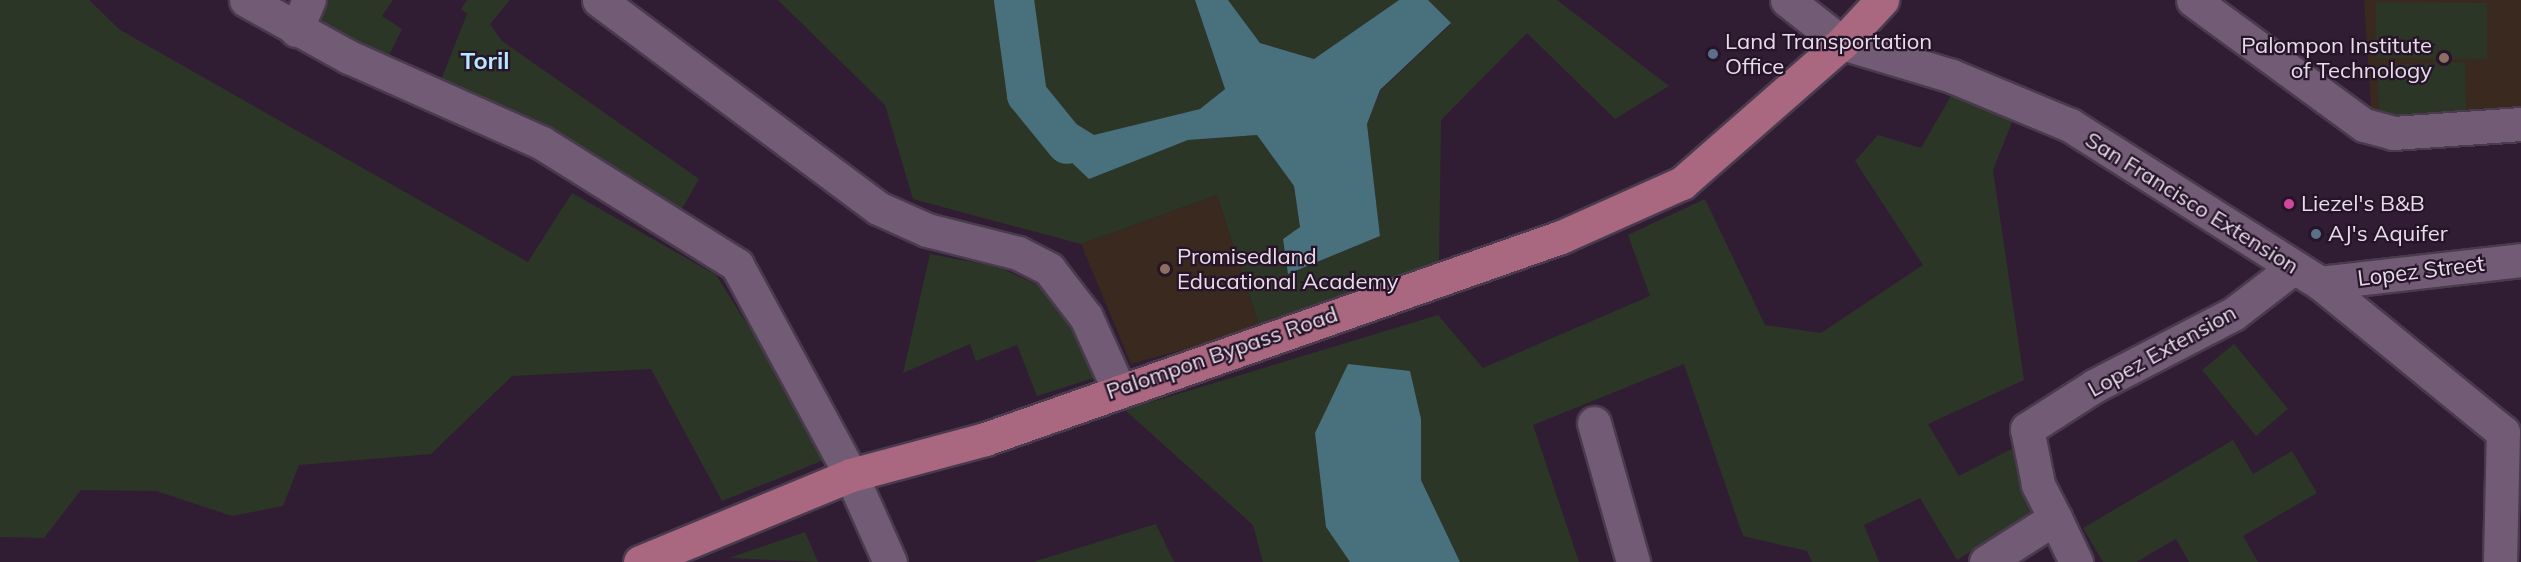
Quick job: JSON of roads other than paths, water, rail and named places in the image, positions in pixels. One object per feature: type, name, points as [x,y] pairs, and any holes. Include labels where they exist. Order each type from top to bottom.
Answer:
[{"type":"main road","name":"Palompon Bypass Road","points":[[640,562],[851,475],[985,439],[1118,388],[1561,237],[1682,183],[1842,43],[1882,0]]},
{"type":"street","points":[[246,0],[296,30],[542,143],[737,265],[851,475],[891,562]]},
{"type":"street","points":[[296,30],[309,0]]},
{"type":"street","points":[[599,0],[878,208],[927,230],[1018,253],[1049,269],[1086,317],[1118,388]]},
{"type":"street","points":[[1787,0],[1842,43]]},
{"type":"street","points":[[2193,0],[2364,124],[2393,133],[2521,124]]},
{"type":"street","name":"San Francisco Extension","points":[[1842,43],[1952,76],[2070,125],[2306,275],[2512,432]]},
{"type":"street","name":"Lopez Street","points":[[2306,275],[2521,260]]},
{"type":"street","name":"Lopez Extension","points":[[2055,518],[2038,484],[2027,429],[2094,386],[2306,275]]},
{"type":"street","points":[[1594,423],[1633,562]]},
{"type":"street","points":[[2500,559],[2512,432]]},
{"type":"street","points":[[1986,562],[2055,518],[2076,562]]},
{"type":"water","points":[[1195,0],[1228,0],[1260,43],[1314,59],[1399,0],[1428,0],[1451,23],[1380,90],[1367,124],[1380,236],[1288,274],[1283,239],[1300,227],[1294,186],[1257,135],[1188,140],[1089,179],[1048,140],[1014,60],[1031,55],[1057,112],[1094,135],[1200,109],[1225,89]]},
{"type":"water","points":[[1348,364],[1410,371],[1421,419],[1421,480],[1460,562],[1350,562],[1326,527],[1315,433]]},
{"type":"waterway","points":[[1014,0],[1027,95],[1067,144]]},
{"type":"place","name":"Land Transportation Office","points":[[1713,54]]},
{"type":"place","name":"Palompon Institute of Technology","points":[[2444,58]]},
{"type":"place","name":"Liezel's B&B","points":[[2289,204]]},
{"type":"place","name":"AJ's Aquifer","points":[[2316,234]]},
{"type":"place","name":"Promisedland Educational Academy","points":[[1165,269]]},
{"type":"district","name":"Toril","points":[[485,61]]}]
